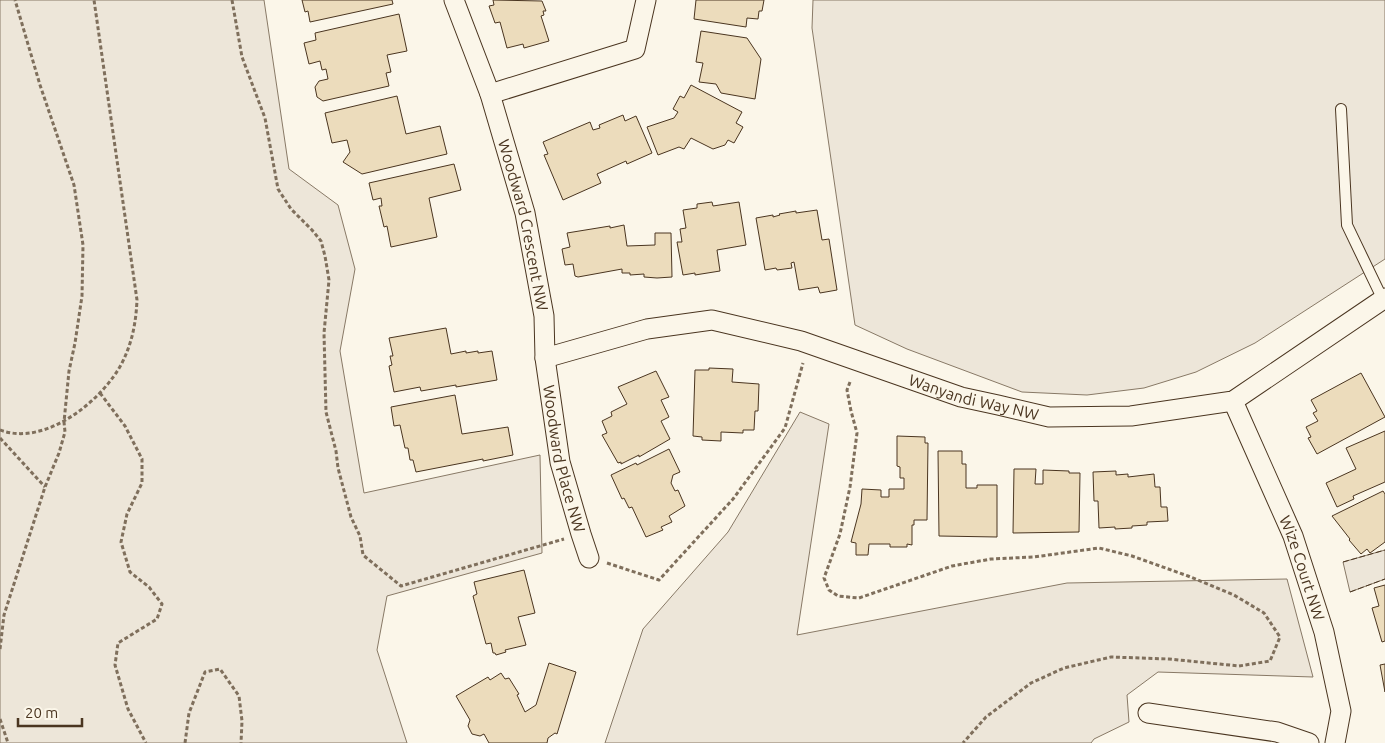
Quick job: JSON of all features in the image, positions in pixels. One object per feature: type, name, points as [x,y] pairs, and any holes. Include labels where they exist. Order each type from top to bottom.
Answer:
[{"type":"street","name":"Woodward Crescent NW","points":[[454,0],[490,94],[525,213],[544,316],[544,358]]},
{"type":"street","points":[[490,94],[635,49],[646,0]]},
{"type":"street","name":"Wanyandi Way NW","points":[[544,358],[647,329],[712,320],[801,341],[961,397],[1049,417],[1131,416],[1233,401],[1384,299]]},
{"type":"street","name":"Woodward Place NW","points":[[544,358],[560,462],[589,558]]},
{"type":"street","name":"Wize Court NW","points":[[1233,401],[1293,536],[1324,632],[1341,711],[1335,743]]},
{"type":"street","points":[[1148,713],[1277,732],[1309,743]]},
{"type":"lane","points":[[1341,109],[1346,225],[1384,299]]},
{"type":"path","points":[[0,649],[4,615],[45,487],[59,453],[65,432],[64,422],[69,371],[82,296],[83,245],[74,185],[40,85],[15,0]]},
{"type":"path","points":[[0,430],[22,434],[48,428],[64,422],[100,393],[112,379],[129,348],[137,316],[137,300],[94,0]]},
{"type":"path","points":[[232,0],[242,57],[265,118],[278,189],[291,209],[321,241],[325,256],[329,280],[324,333],[326,412],[342,484],[351,518],[360,536],[363,554],[400,586],[581,534]]},
{"type":"path","points":[[589,558],[659,580],[733,500],[784,428],[802,363]]},
{"type":"path","points":[[850,382],[847,390],[850,411],[857,433],[850,487],[840,534],[824,578],[829,590],[838,596],[859,598],[952,566],[991,559],[1034,557],[1098,548],[1132,556],[1234,594],[1264,613],[1280,638],[1270,661],[1239,666],[1169,659],[1111,657],[1064,668],[1031,683],[986,717],[963,743]]},
{"type":"path","points":[[100,393],[125,426],[142,459],[142,483],[127,514],[121,542],[130,572],[149,587],[162,604],[157,619],[118,643],[115,665],[128,709],[146,743]]},
{"type":"path","points":[[0,438],[45,487]]},
{"type":"path","points":[[185,743],[189,713],[205,672],[220,669],[239,696],[242,721],[241,743]]},
{"type":"path","points":[[0,719],[8,743]]},
{"type":"shaded area","points":[[0,0],[264,0],[289,169],[338,205],[355,269],[340,351],[364,493],[540,455],[542,553],[387,596],[377,650],[407,743],[0,743]]},
{"type":"shaded area","points":[[813,0],[1385,0],[1385,259],[1255,343],[1196,372],[1144,388],[1087,395],[1022,392],[907,349],[855,325],[812,28]]},
{"type":"shaded area","points":[[800,412],[829,424],[797,635],[1067,583],[1287,579],[1313,677],[1158,672],[1127,695],[1129,722],[1094,739],[1091,743],[605,743],[643,629],[728,532]]},
{"type":"shaded area","points":[[1385,550],[1385,579],[1350,592],[1343,562]]},
{"type":"building","points":[[302,0],[392,0],[393,4],[310,22],[308,11],[305,12]]},
{"type":"building","points":[[493,0],[542,1],[546,11],[543,11],[544,15],[541,16],[549,41],[524,48],[523,44],[507,48],[500,22],[495,23],[489,6],[494,5]]},
{"type":"building","points":[[696,0],[764,0],[758,19],[747,18],[746,27],[694,19]]},
{"type":"building","points":[[399,14],[407,51],[387,55],[391,72],[386,73],[389,86],[323,101],[317,97],[315,87],[319,81],[328,79],[326,69],[322,70],[320,61],[309,64],[304,43],[316,40],[315,33]]},
{"type":"building","points":[[701,31],[747,38],[761,59],[755,99],[721,93],[716,84],[699,82],[703,63],[696,62]]},
{"type":"building","points":[[691,85],[742,112],[736,123],[743,127],[734,143],[728,140],[725,145],[713,149],[691,138],[684,149],[679,147],[658,155],[647,127],[674,118],[678,112],[673,109],[680,96],[684,98]]},
{"type":"building","points":[[397,96],[406,134],[440,126],[447,154],[362,174],[343,162],[350,152],[347,140],[332,143],[325,113]]},
{"type":"building","points":[[623,115],[625,121],[636,116],[652,153],[627,164],[626,161],[597,174],[601,183],[563,200],[544,155],[548,154],[543,142],[590,122],[593,130],[600,128],[599,125]]},
{"type":"building","points":[[454,164],[461,190],[429,198],[437,237],[391,247],[387,226],[384,227],[379,206],[382,206],[381,198],[373,200],[369,183]]},
{"type":"building","points":[[712,202],[713,206],[739,202],[746,245],[717,250],[720,271],[683,275],[677,242],[682,242],[680,229],[686,228],[683,210],[697,208],[697,204]]},
{"type":"building","points":[[817,210],[822,240],[829,239],[837,290],[820,293],[818,287],[799,290],[794,262],[791,263],[792,268],[765,270],[756,218],[773,215],[773,217],[796,211],[796,213]]},
{"type":"building","points":[[624,225],[627,246],[655,245],[655,233],[671,233],[672,277],[657,278],[644,277],[644,274],[630,275],[630,273],[622,273],[622,269],[578,277],[575,276],[573,264],[565,265],[562,249],[570,247],[567,233]]},
{"type":"building","points":[[446,328],[451,354],[466,351],[466,353],[478,351],[478,353],[492,351],[497,380],[456,387],[456,385],[421,391],[420,387],[394,392],[389,366],[392,365],[390,356],[393,356],[389,338]]},
{"type":"building","points":[[709,368],[733,369],[732,382],[759,384],[758,411],[755,411],[754,430],[743,430],[743,433],[721,432],[721,441],[702,440],[702,437],[693,436],[695,370],[709,370]]},
{"type":"building","points":[[656,371],[669,397],[661,400],[669,417],[661,421],[670,439],[639,457],[639,455],[621,464],[621,462],[618,463],[602,435],[607,433],[602,421],[612,416],[611,412],[627,404],[618,387]]},
{"type":"building","points":[[1361,373],[1385,417],[1317,454],[1308,438],[1311,437],[1306,427],[1318,421],[1313,413],[1317,411],[1311,400]]},
{"type":"building","points":[[455,395],[462,434],[508,427],[513,455],[416,472],[413,460],[410,460],[408,448],[405,448],[400,425],[394,426],[391,407]]},
{"type":"building","points":[[1385,431],[1385,482],[1353,496],[1354,499],[1337,507],[1326,483],[1356,469],[1346,448]]},
{"type":"building","points":[[897,436],[925,437],[925,443],[928,443],[927,520],[914,520],[914,525],[912,525],[912,545],[907,544],[907,547],[890,547],[890,544],[869,544],[868,555],[856,555],[856,543],[851,542],[861,504],[862,489],[881,490],[881,497],[889,497],[889,489],[904,489],[904,478],[900,478],[900,467],[897,466]]},
{"type":"building","points":[[669,449],[680,472],[673,475],[671,483],[675,491],[678,490],[685,506],[669,516],[672,522],[661,527],[663,530],[646,537],[632,507],[629,508],[624,498],[622,499],[611,475],[636,463],[637,465]]},
{"type":"building","points":[[938,451],[962,451],[962,464],[966,464],[966,488],[977,488],[977,485],[997,485],[997,537],[939,536]]},
{"type":"building","points":[[1014,469],[1036,469],[1035,484],[1043,484],[1043,470],[1080,473],[1079,532],[1013,533]]},
{"type":"building","points":[[1116,471],[1116,475],[1128,474],[1128,477],[1154,474],[1155,487],[1160,487],[1161,507],[1167,507],[1168,521],[1147,522],[1147,525],[1132,526],[1132,528],[1099,528],[1098,501],[1094,501],[1093,472]]},
{"type":"building","points":[[1383,491],[1385,494],[1385,542],[1370,553],[1367,549],[1361,554],[1332,516]]},
{"type":"building","points":[[524,570],[535,613],[518,617],[526,645],[505,650],[506,652],[496,655],[493,653],[491,643],[486,644],[473,596],[477,594],[474,582]]},
{"type":"building","points":[[1385,585],[1385,641],[1382,642],[1372,608],[1379,606],[1374,588]]},
{"type":"building","points":[[549,663],[576,672],[557,734],[555,733],[548,738],[547,743],[489,743],[484,734],[480,736],[472,734],[468,726],[470,720],[456,696],[488,677],[490,680],[501,673],[505,679],[509,678],[519,694],[517,695],[525,712],[536,705]]},
{"type":"building","points":[[1385,664],[1385,692],[1380,665]]},
{"type":"fence","points":[[1343,562],[1385,550]]},
{"type":"fence","points":[[1350,592],[1385,579]]}]
